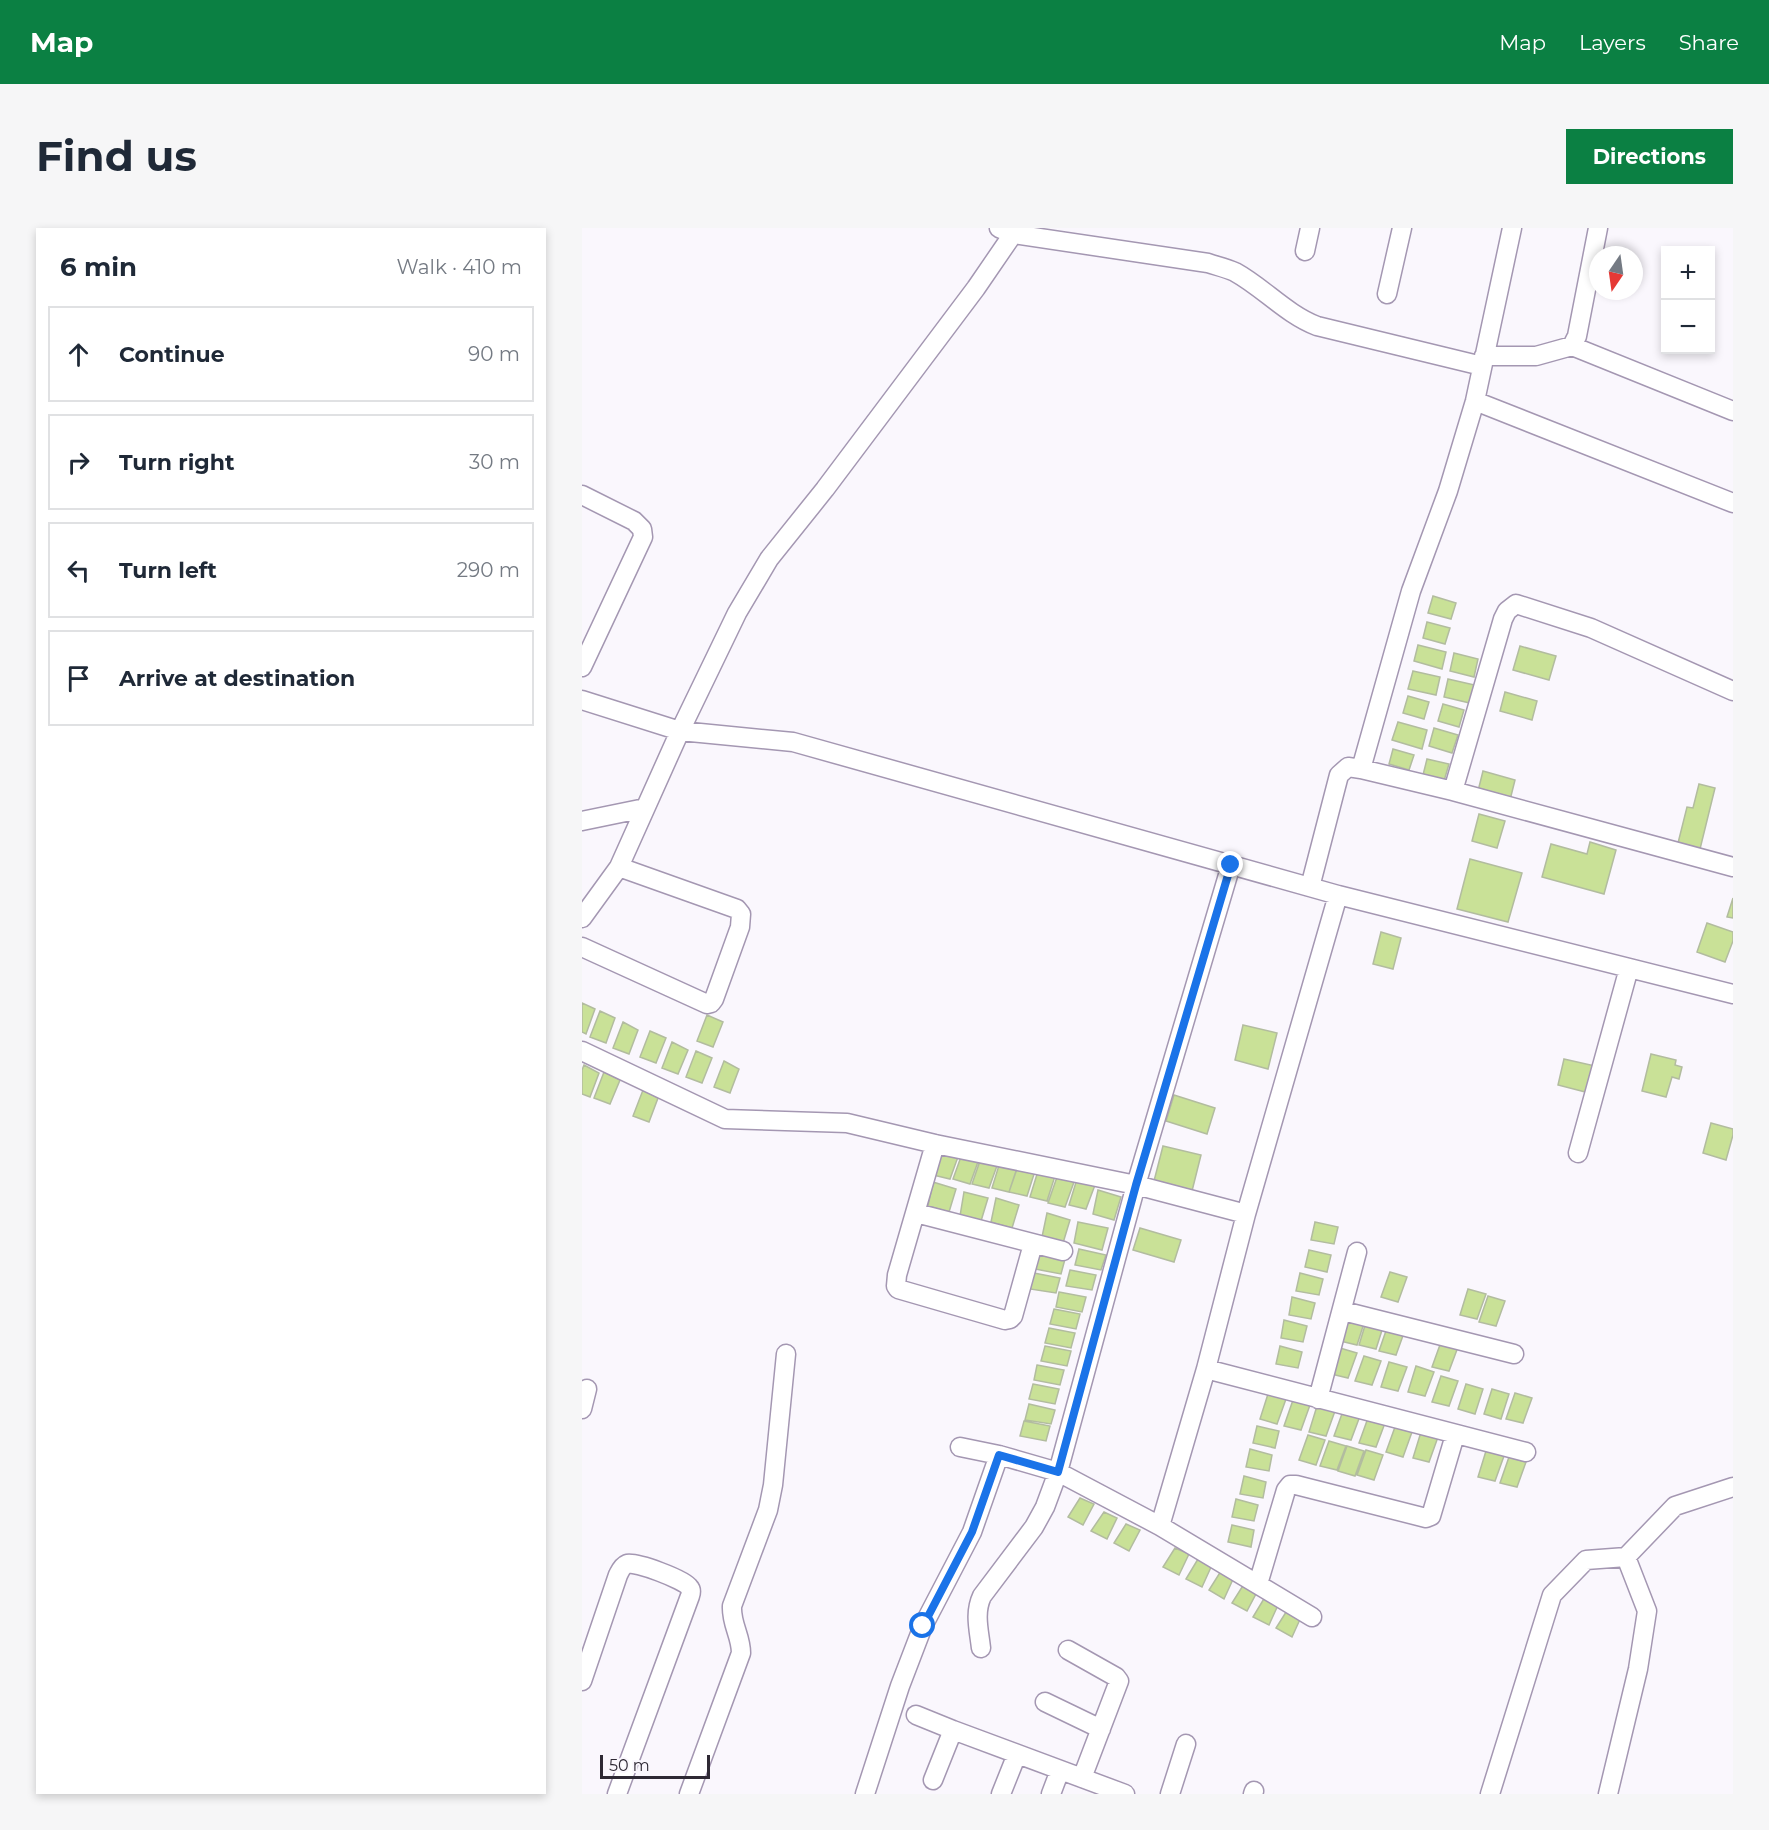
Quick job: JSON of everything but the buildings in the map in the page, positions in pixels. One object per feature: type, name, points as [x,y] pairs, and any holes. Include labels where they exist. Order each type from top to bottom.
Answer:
[{"type":"street","points":[[1305,251],[1310,228]]},
{"type":"street","points":[[1387,294],[1402,228]]},
{"type":"street","points":[[1362,769],[1411,591],[1448,491],[1475,401],[1512,228]]},
{"type":"street","points":[[1572,346],[1577,336],[1598,228]]},
{"type":"street","points":[[582,918],[619,867],[680,731],[737,613],[770,559],[976,288],[1009,230],[1208,263],[1235,273],[1310,324],[1483,361],[1536,356],[1572,346],[1733,411]]},
{"type":"street","points":[[1475,401],[1733,503]]},
{"type":"street","points":[[582,495],[634,521],[642,529],[643,537],[587,642],[582,667]]},
{"type":"street","points":[[1453,791],[1503,619],[1507,611],[1516,604],[1591,628],[1733,691]]},
{"type":"street","points":[[582,700],[680,731],[793,742],[1338,895],[1733,994]]},
{"type":"street","points":[[1310,887],[1339,775],[1348,767],[1453,791],[1733,867]]},
{"type":"street","points":[[582,821],[645,808]]},
{"type":"street","points":[[981,1648],[977,1606],[1034,1527],[1045,1507],[1058,1472],[1136,1185],[1231,865]]},
{"type":"street","points":[[582,947],[707,1004],[714,999],[740,927],[741,914],[737,909],[619,867]]},
{"type":"street","points":[[1160,1526],[1206,1369],[1246,1214],[1338,895]]},
{"type":"street","points":[[1578,1153],[1629,968]]},
{"type":"street","points":[[582,1051],[725,1119],[847,1124],[1136,1185],[1246,1214]]},
{"type":"street","points":[[935,1144],[897,1275],[898,1289],[1005,1320],[1010,1319],[1013,1316],[1033,1244]]},
{"type":"street","points":[[916,1213],[1063,1251]]},
{"type":"street","points":[[1318,1398],[1358,1252]]},
{"type":"street","points":[[1343,1311],[1514,1354]]},
{"type":"street","points":[[689,1794],[741,1653],[741,1645],[733,1623],[732,1606],[768,1510],[773,1485],[786,1354]]},
{"type":"street","points":[[1206,1369],[1526,1452]]},
{"type":"street","points":[[582,1409],[587,1389]]},
{"type":"street","points":[[1258,1584],[1286,1490],[1290,1485],[1426,1518],[1431,1516],[1455,1435]]},
{"type":"street","points":[[960,1447],[999,1455],[1058,1472],[1160,1526],[1312,1617]]},
{"type":"street","points":[[865,1794],[900,1686],[923,1626],[972,1532],[999,1455]]},
{"type":"street","points":[[1490,1794],[1552,1595],[1586,1560],[1626,1557],[1675,1506],[1733,1486]]},
{"type":"street","points":[[1608,1794],[1638,1669],[1647,1611],[1626,1557]]},
{"type":"street","points":[[583,1676],[618,1575],[623,1567],[628,1564],[638,1564],[689,1587],[690,1596],[617,1794]]},
{"type":"street","points":[[1068,1650],[1118,1679],[1119,1684],[1082,1778]]},
{"type":"street","points":[[1045,1702],[1101,1729]]},
{"type":"street","points":[[916,1715],[1125,1794]]},
{"type":"street","points":[[933,1780],[952,1730]]},
{"type":"street","points":[[1170,1794],[1186,1744]]},
{"type":"street","points":[[1001,1794],[1017,1754]]},
{"type":"street","points":[[1050,1794],[1060,1770]]},
{"type":"route","points":[[923,1626],[972,1532],[999,1455],[1058,1472],[1136,1185],[1231,865]]}]
